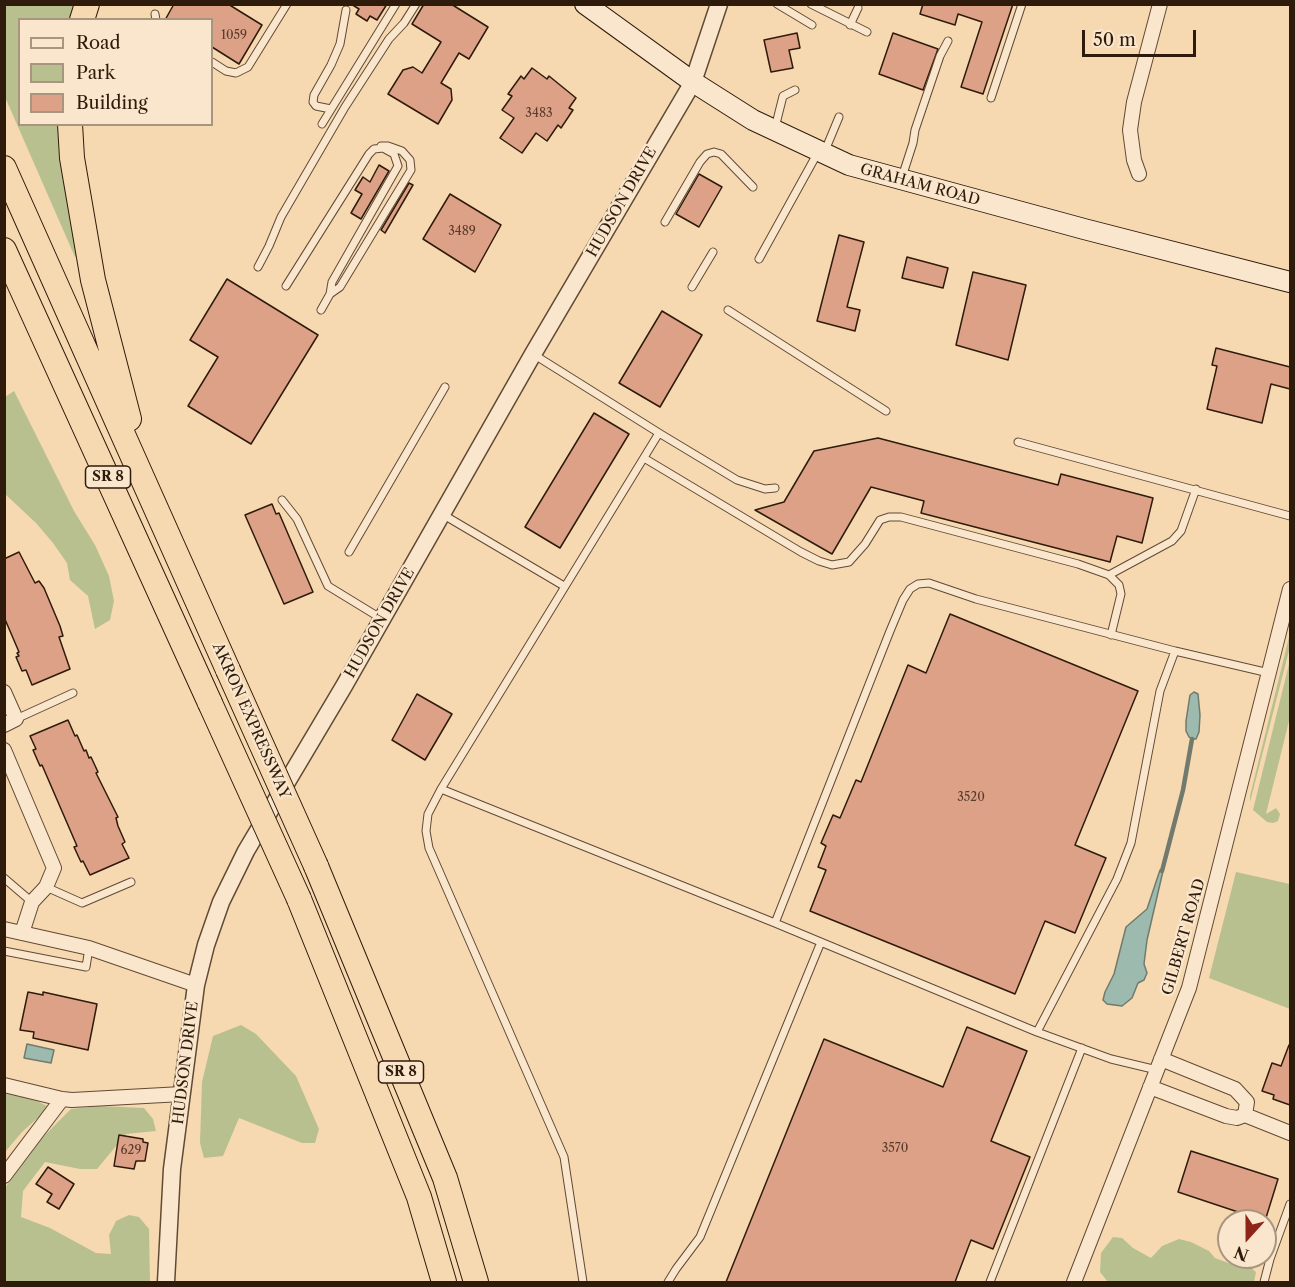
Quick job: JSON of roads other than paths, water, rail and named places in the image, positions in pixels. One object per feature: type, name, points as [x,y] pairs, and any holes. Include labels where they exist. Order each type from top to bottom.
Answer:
[{"type":"highway","points":[[70,126],[72,158],[93,280],[149,493]]},
{"type":"highway","name":"AKRON EXPRESSWAY","points":[[4,168],[316,866],[445,1178],[476,1282]]},
{"type":"highway","name":"AKRON EXPRESSWAY","points":[[4,250],[299,899],[419,1197],[444,1282]]},
{"type":"main road","name":"GRAHAM ROAD","points":[[585,4],[693,82],[753,120],[849,165],[1290,282]]},
{"type":"street","name":"HUDSON DRIVE","points":[[166,1282],[172,1169],[196,985],[221,902],[238,865],[693,82],[719,4]]},
{"type":"street","points":[[1139,174],[1134,160],[1130,130],[1132,111],[1160,4]]},
{"type":"street","name":"GILBERT ROAD","points":[[1074,1282],[1189,988],[1290,590]]},
{"type":"street","points":[[4,692],[10,722]]},
{"type":"street","points":[[4,750],[54,868],[46,887],[32,902],[22,933]]},
{"type":"street","points":[[5,932],[22,933],[89,948],[196,985]]},
{"type":"street","points":[[1159,1065],[1235,1089],[1246,1102],[1245,1115]]},
{"type":"street","points":[[4,1084],[62,1099],[182,1094]]},
{"type":"street","points":[[1150,1087],[1226,1116],[1238,1118],[1245,1115],[1290,1133]]},
{"type":"street","points":[[4,1176],[62,1099]]},
{"type":"lane","points":[[213,63],[236,73],[248,67],[287,4]]},
{"type":"lane","points":[[322,124],[396,4]]},
{"type":"lane","points":[[258,267],[281,217],[345,107],[389,39],[404,23],[416,4]]},
{"type":"lane","points":[[777,4],[812,25]]},
{"type":"lane","points":[[811,4],[867,32]]},
{"type":"lane","points":[[991,98],[1022,4]]},
{"type":"lane","points":[[850,25],[858,8]]},
{"type":"lane","points":[[331,109],[316,106],[313,102],[314,95],[340,44],[346,10]]},
{"type":"lane","points":[[901,180],[940,56],[948,41]]},
{"type":"lane","points":[[774,131],[783,96],[795,90]]},
{"type":"lane","points":[[759,259],[821,153],[839,117]]},
{"type":"lane","points":[[286,286],[369,154],[380,146],[402,151],[410,160],[411,170],[340,287],[330,294]]},
{"type":"lane","points":[[321,310],[330,294],[332,282],[398,166],[394,154],[383,148],[374,149]]},
{"type":"lane","points":[[665,222],[707,153],[721,154],[753,186]]},
{"type":"lane","points":[[692,287],[713,252]]},
{"type":"lane","points":[[728,310],[886,411]]},
{"type":"lane","points":[[533,354],[737,480],[765,489],[775,488]]},
{"type":"lane","points":[[349,552],[445,387]]},
{"type":"lane","points":[[583,1282],[564,1157],[429,848],[426,831],[428,814],[441,789],[659,433]]},
{"type":"lane","points":[[1018,442],[1290,516]]},
{"type":"lane","points":[[644,458],[801,552],[832,565],[849,562],[865,544],[880,520],[889,517],[901,518],[1078,564],[1109,575],[1119,585],[1121,594],[1111,635]]},
{"type":"lane","points":[[1109,575],[1172,541],[1181,531],[1196,489]]},
{"type":"lane","points":[[282,500],[297,519],[328,586],[382,619]]},
{"type":"lane","points":[[442,514],[564,586]]},
{"type":"lane","points":[[775,923],[903,600],[910,589],[918,584],[929,583],[976,599],[1111,635],[1269,673]]},
{"type":"lane","points":[[1037,1032],[1117,879],[1131,843],[1160,691],[1175,651]]},
{"type":"lane","points":[[10,722],[73,693]]},
{"type":"lane","points":[[441,789],[775,923],[1037,1032],[1111,1059],[1159,1065]]},
{"type":"lane","points":[[4,878],[32,902]]},
{"type":"lane","points":[[46,887],[82,903],[131,882]]},
{"type":"lane","points":[[668,1282],[700,1237],[820,942]]},
{"type":"lane","points":[[4,951],[86,967],[89,948]]},
{"type":"lane","points":[[990,1282],[1082,1048]]},
{"type":"lane","points":[[1264,1282],[1290,1204]]},
{"type":"waterway","points":[[1162,871],[1183,790],[1192,739]]}]
